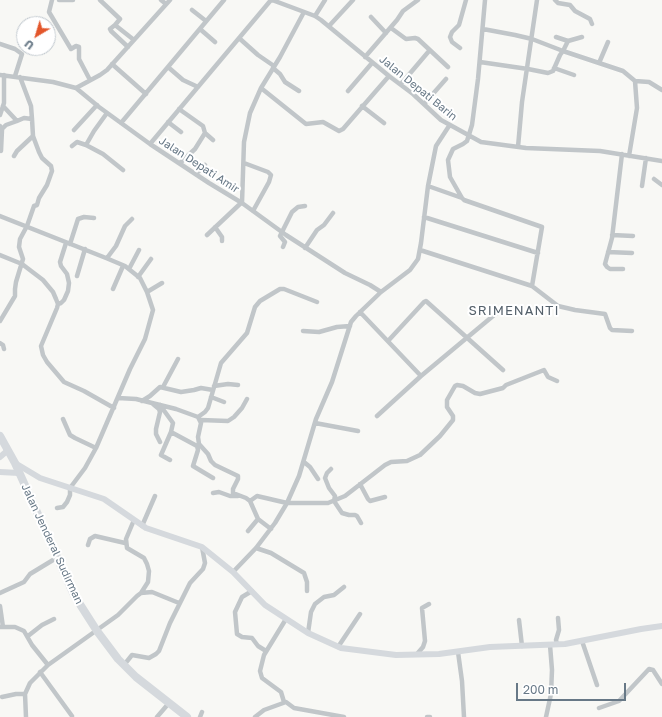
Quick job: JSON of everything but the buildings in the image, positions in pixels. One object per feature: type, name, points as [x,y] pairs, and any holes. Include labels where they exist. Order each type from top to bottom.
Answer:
[{"type":"highway","name":"Jalan Jenderal Sudirman","points":[[0,436],[15,463],[74,595],[97,631],[124,666],[187,717]]},
{"type":"main road","points":[[0,458],[7,451]]},
{"type":"main road","points":[[15,463],[35,476],[104,499],[142,526],[202,547],[233,572],[266,605],[308,634],[338,647],[365,652],[396,655],[458,652],[483,648],[582,641],[641,629],[661,628]]},
{"type":"main road","points":[[0,472],[19,473]]},
{"type":"main road","points":[[23,482],[35,476]]},
{"type":"street","points":[[52,0],[49,12],[71,49],[77,46],[79,47],[79,59],[90,80]]},
{"type":"street","points":[[59,0],[73,0]]},
{"type":"street","points":[[100,0],[120,18],[110,29],[128,47]]},
{"type":"street","points":[[76,88],[100,75],[112,64],[168,2],[161,0]]},
{"type":"street","points":[[121,123],[224,0]]},
{"type":"street","points":[[150,144],[272,0]]},
{"type":"street","name":"Jalan Depati Barin","points":[[272,0],[315,16],[372,63],[401,84],[441,120],[449,126],[481,142],[518,147],[600,151],[662,161]]},
{"type":"street","points":[[315,16],[325,0]]},
{"type":"street","points":[[329,26],[353,0]]},
{"type":"street","points":[[366,57],[391,28],[403,11],[412,2],[418,0]]},
{"type":"street","points":[[460,48],[452,42],[450,37],[452,32],[459,25],[466,0]]},
{"type":"street","points":[[462,198],[450,177],[448,160],[452,150],[466,142],[472,125],[480,62],[485,0]]},
{"type":"street","points":[[518,147],[522,102],[537,0]]},
{"type":"street","points":[[556,0],[558,3],[570,5],[575,11],[590,19],[592,24]]},
{"type":"street","points":[[192,10],[206,21]]},
{"type":"street","points":[[207,236],[242,203],[244,142],[250,113],[261,88],[304,12]]},
{"type":"street","points":[[371,17],[386,33]]},
{"type":"street","points":[[115,25],[134,40]]},
{"type":"street","points":[[391,28],[406,39],[417,39],[448,67]]},
{"type":"street","points":[[200,29],[215,42]]},
{"type":"street","points":[[483,29],[532,39],[623,71],[635,81],[649,82],[662,90]]},
{"type":"street","points":[[556,37],[568,41],[582,37]]},
{"type":"street","points":[[239,38],[274,67],[285,82],[299,91]]},
{"type":"street","points":[[480,62],[548,73],[554,68],[568,41]]},
{"type":"street","points":[[599,63],[608,42]]},
{"type":"street","points":[[0,44],[15,49],[22,54],[18,77],[31,106],[33,136],[42,158],[52,170],[48,185],[39,198],[37,204],[33,207],[28,226],[20,239],[19,247],[23,259],[14,289],[15,298],[0,321]]},
{"type":"street","points":[[401,84],[429,51]]},
{"type":"street","points":[[348,91],[372,63]]},
{"type":"street","points":[[112,64],[146,94]]},
{"type":"street","points":[[168,67],[183,80],[198,87]]},
{"type":"street","points":[[554,68],[574,75]]},
{"type":"street","points":[[0,115],[3,106],[2,75]]},
{"type":"street","name":"Jalan Depati Amir","points":[[2,75],[53,82],[76,88],[150,144],[242,203],[305,248],[381,292]]},
{"type":"street","points":[[261,88],[306,124],[323,122],[339,131],[343,129],[389,76]]},
{"type":"street","points":[[424,104],[446,79]]},
{"type":"street","points":[[629,156],[637,108],[635,81]]},
{"type":"street","points":[[74,130],[96,104]]},
{"type":"street","points":[[3,106],[17,121]]},
{"type":"street","points":[[362,106],[384,123]]},
{"type":"street","points":[[179,109],[204,126],[205,133],[195,149],[180,163]]},
{"type":"street","points":[[86,145],[94,131],[108,113]]},
{"type":"street","points":[[1,151],[1,129],[24,118],[32,119]]},
{"type":"street","points":[[168,122],[181,132]]},
{"type":"street","points":[[233,572],[256,548],[287,503],[304,462],[350,326],[360,312],[381,292],[414,265],[420,250],[428,186],[436,146],[449,126]]},
{"type":"street","points":[[205,133],[213,140]]},
{"type":"street","points":[[14,156],[17,150],[33,136]]},
{"type":"street","points":[[72,146],[77,142],[86,145],[103,154],[123,170]]},
{"type":"street","points":[[622,154],[612,235],[606,266],[610,269],[623,269]]},
{"type":"street","points":[[642,186],[646,158]]},
{"type":"street","points":[[244,164],[268,172],[271,175],[270,182],[253,211]]},
{"type":"street","points":[[196,174],[205,165]]},
{"type":"street","points":[[654,179],[662,185]]},
{"type":"street","points":[[428,186],[542,227],[532,286]]},
{"type":"street","points":[[283,247],[285,242],[280,236],[294,209],[305,206]]},
{"type":"street","points":[[305,248],[317,230],[324,225],[333,213]]},
{"type":"street","points":[[0,216],[107,258],[129,269],[138,276],[147,292],[153,310],[153,315],[145,339],[96,448],[70,488],[70,495],[67,502],[63,507],[58,508]]},
{"type":"street","points":[[58,304],[62,303],[64,300],[68,291],[69,283],[68,274],[61,266],[60,262],[78,219],[84,217],[94,218]]},
{"type":"street","points":[[424,217],[538,253]]},
{"type":"street","points":[[107,258],[116,246],[125,226],[132,219]]},
{"type":"street","points":[[215,227],[222,237],[222,241]]},
{"type":"street","points":[[612,235],[633,236]]},
{"type":"street","points":[[77,276],[85,249]]},
{"type":"street","points":[[129,269],[139,250]]},
{"type":"street","points":[[420,250],[532,286],[558,306],[605,314],[612,330],[632,331]]},
{"type":"street","points":[[608,252],[632,253]]},
{"type":"street","points":[[0,255],[21,266],[46,284],[53,292],[58,304],[41,346],[43,355],[47,362],[64,382],[84,391],[113,410]]},
{"type":"street","points":[[138,276],[151,259]]},
{"type":"street","points":[[113,289],[123,266]]},
{"type":"street","points":[[147,292],[162,283]]},
{"type":"street","points":[[199,419],[205,412],[211,397],[221,363],[247,333],[255,307],[260,301],[284,288],[317,302]]},
{"type":"street","points":[[388,341],[425,301],[503,370]]},
{"type":"street","points":[[377,416],[421,376],[499,311]]},
{"type":"street","points":[[360,312],[421,376]]},
{"type":"street","points":[[303,331],[319,332],[338,327],[350,326]]},
{"type":"street","points":[[0,342],[4,349]]},
{"type":"street","points":[[163,387],[178,359]]},
{"type":"street","points":[[250,501],[257,496],[287,503],[328,503],[344,496],[388,464],[407,461],[420,455],[454,420],[448,409],[447,403],[455,386],[459,384],[477,394],[496,391],[512,382],[544,370],[548,376],[557,381]]},
{"type":"street","points":[[142,400],[150,396],[158,387],[181,392],[201,388],[213,388],[228,384],[238,385]]},
{"type":"street","points":[[211,397],[224,402]]},
{"type":"street","points":[[118,398],[142,400],[160,404],[199,419],[228,421],[242,408],[247,399]]},
{"type":"street","points":[[152,403],[159,409],[160,412],[156,429],[156,434],[160,442]]},
{"type":"street","points":[[160,404],[172,421],[173,426],[161,455],[170,460]]},
{"type":"street","points":[[63,419],[72,436],[96,448]]},
{"type":"street","points":[[199,419],[201,424],[198,437],[199,444],[215,465],[238,476],[233,491],[238,496]]},
{"type":"street","points":[[316,423],[358,431]]},
{"type":"street","points":[[171,432],[197,446],[198,450],[193,466],[213,478]]},
{"type":"street","points":[[304,462],[310,466],[318,479]]},
{"type":"street","points":[[331,469],[325,478],[329,488],[335,496],[334,501],[342,514],[354,515],[361,523]]},
{"type":"street","points":[[360,484],[370,501],[385,497]]},
{"type":"street","points":[[213,493],[219,492],[230,496],[246,498],[250,501],[258,519],[271,528]]},
{"type":"street","points":[[142,526],[155,496]]},
{"type":"street","points":[[248,531],[258,519]]},
{"type":"street","points":[[125,544],[134,520]]},
{"type":"street","points":[[26,717],[25,694],[30,683],[48,665],[118,615],[131,600],[141,593],[149,580],[149,571],[144,558],[127,548],[125,544],[95,536],[90,539],[88,545]]},
{"type":"street","points":[[124,666],[132,655],[146,659],[156,654],[191,580],[203,569],[204,563],[202,547]]},
{"type":"street","points":[[256,548],[270,553],[304,573],[307,582],[307,591]]},
{"type":"street","points":[[0,593],[24,582],[30,574],[58,557]]},
{"type":"street","points":[[245,585],[236,612],[237,634],[242,637],[252,638],[258,646],[266,651]]},
{"type":"street","points":[[308,634],[311,612],[314,604],[324,597],[334,595],[344,587]]},
{"type":"street","points":[[242,597],[252,591]]},
{"type":"street","points":[[141,593],[152,592],[180,603]]},
{"type":"street","points":[[417,654],[423,647],[425,641],[422,608],[429,604]]},
{"type":"street","points":[[0,606],[2,627],[20,628],[24,631],[32,645],[48,665]]},
{"type":"street","points":[[338,647],[360,614]]},
{"type":"street","points":[[546,717],[551,694],[554,644],[559,630],[558,618]]},
{"type":"street","points":[[28,636],[42,624],[54,619]]},
{"type":"street","points":[[284,702],[281,692],[262,678],[260,670],[263,656],[286,619]]},
{"type":"street","points":[[519,620],[522,646]]},
{"type":"street","points":[[582,641],[597,685]]},
{"type":"street","points":[[458,652],[462,681],[464,717]]},
{"type":"street","points":[[599,708],[619,701],[649,669],[653,670],[662,684]]},
{"type":"street","points":[[40,672],[72,716]]},
{"type":"street","points":[[2,697],[25,694]]},
{"type":"street","points":[[256,717],[264,710],[284,702],[294,708],[344,717]]},
{"type":"street","points":[[157,717],[169,703]]},
{"type":"district","name":"SRIMENANTI","points":[[514,311]]}]
